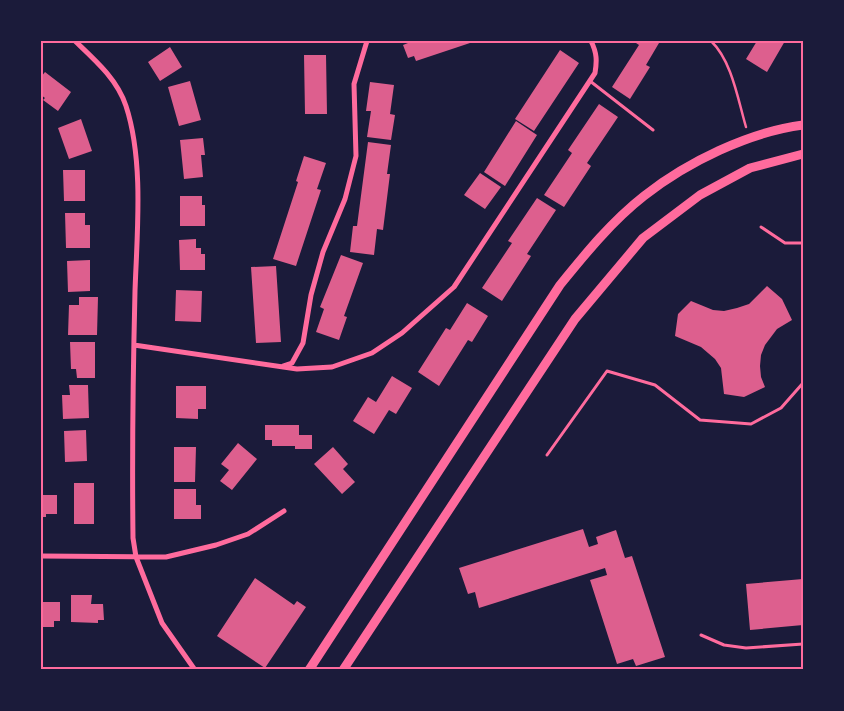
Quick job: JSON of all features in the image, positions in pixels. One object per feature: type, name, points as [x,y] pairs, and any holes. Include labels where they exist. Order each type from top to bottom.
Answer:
[{"type":"main road","points":[[309,670],[560,285],[586,252],[614,222],[644,196],[677,173],[749,138],[803,125]]},
{"type":"main road","points":[[343,670],[575,319],[643,238],[700,195],[750,168],[778,159],[803,154]]},
{"type":"main road","points":[[778,159],[803,159]]},
{"type":"street","points":[[75,41],[102,67],[117,87],[126,105],[134,142],[137,199],[133,538],[136,557],[162,623],[195,670]]},
{"type":"street","points":[[280,367],[292,363],[304,343],[311,295],[323,252],[345,199],[356,156],[354,84],[367,41]]},
{"type":"street","points":[[134,346],[297,370],[332,367],[372,353],[402,333],[454,287],[590,81],[595,73],[597,63],[596,52],[591,41]]},
{"type":"street","points":[[41,556],[166,557],[216,545],[248,534],[284,511]]},
{"type":"lane","points":[[590,81],[654,130]]},
{"type":"lane","points":[[761,227],[785,243],[803,243]]},
{"type":"lane","points":[[546,455],[607,371],[655,384],[700,420],[743,424],[751,424],[781,408],[803,383]]},
{"type":"lane","points":[[701,635],[724,645],[746,648],[803,644]]},
{"type":"path","points":[[711,41],[724,57],[728,67],[749,138]]},
{"type":"building","points":[[413,41],[469,41],[470,43],[416,61],[414,56],[408,58],[403,45]]},
{"type":"building","points":[[637,41],[656,41],[659,43],[646,65],[650,67],[630,99],[612,87],[639,45],[636,43]]},
{"type":"building","points":[[757,41],[785,41],[767,72],[746,59]]},
{"type":"building","points":[[170,47],[182,67],[160,81],[148,62]]},
{"type":"building","points":[[560,50],[579,63],[534,131],[515,119]]},
{"type":"building","points":[[304,55],[326,55],[327,114],[305,114]]},
{"type":"building","points":[[45,72],[71,92],[58,111],[43,100],[45,98],[41,95],[41,77]]},
{"type":"building","points":[[190,81],[201,120],[179,126],[168,87]]},
{"type":"building","points":[[370,82],[394,85],[390,114],[395,115],[391,140],[367,137],[371,111],[366,111]]},
{"type":"building","points":[[599,104],[618,117],[587,163],[591,166],[564,207],[544,195],[572,153],[568,150]]},
{"type":"building","points":[[81,119],[92,151],[69,159],[58,128]]},
{"type":"building","points":[[516,121],[537,135],[505,186],[484,172]]},
{"type":"building","points":[[203,138],[205,155],[201,155],[203,177],[184,179],[180,140]]},
{"type":"building","points":[[368,142],[391,145],[387,174],[390,174],[383,230],[377,229],[374,255],[350,252],[353,226],[357,226]]},
{"type":"building","points":[[304,156],[326,163],[317,189],[321,190],[296,266],[273,259],[298,182],[296,181]]},
{"type":"building","points":[[63,170],[85,170],[85,201],[64,201]]},
{"type":"building","points":[[480,173],[501,187],[485,209],[464,195]]},
{"type":"building","points":[[180,196],[202,196],[202,205],[205,205],[205,226],[180,226]]},
{"type":"building","points":[[537,198],[556,210],[527,254],[531,256],[502,301],[482,288],[512,243],[508,241]]},
{"type":"building","points":[[65,213],[85,213],[85,225],[90,225],[90,248],[66,248]]},
{"type":"building","points":[[196,239],[196,248],[201,248],[201,254],[205,254],[205,270],[180,270],[179,240]]},
{"type":"building","points":[[341,255],[363,263],[344,316],[347,317],[339,340],[316,332],[324,309],[320,307]]},
{"type":"building","points":[[90,260],[90,291],[68,292],[67,261]]},
{"type":"building","points":[[276,266],[281,342],[256,343],[251,267]]},
{"type":"building","points":[[767,286],[782,299],[792,320],[777,329],[765,345],[761,355],[760,366],[761,377],[765,387],[744,397],[724,394],[721,368],[715,359],[701,347],[675,336],[678,314],[691,301],[713,310],[724,311],[737,308],[749,304]]},
{"type":"building","points":[[176,290],[202,291],[201,322],[175,321]]},
{"type":"building","points":[[79,297],[98,297],[97,335],[68,335],[69,305],[79,305]]},
{"type":"building","points":[[467,303],[488,316],[472,342],[468,340],[439,386],[418,372],[446,328],[450,330]]},
{"type":"building","points":[[70,342],[95,342],[95,378],[77,378],[76,369],[71,369]]},
{"type":"building","points":[[392,376],[412,388],[396,414],[389,410],[374,434],[353,421],[368,397],[376,402]]},
{"type":"building","points":[[69,385],[88,385],[89,418],[63,419],[62,395],[70,395]]},
{"type":"building","points":[[176,386],[206,386],[206,409],[198,409],[198,419],[176,418]]},
{"type":"building","points":[[265,425],[299,425],[299,435],[312,435],[312,449],[295,449],[295,446],[272,446],[272,440],[265,440]]},
{"type":"building","points":[[86,430],[87,461],[65,462],[64,431]]},
{"type":"building","points":[[238,443],[257,459],[232,490],[220,481],[229,470],[221,464]]},
{"type":"building","points":[[174,447],[196,447],[195,482],[174,482]]},
{"type":"building","points":[[333,447],[348,464],[343,469],[355,482],[342,494],[314,464]]},
{"type":"building","points":[[74,483],[94,483],[94,524],[74,524]]},
{"type":"building","points":[[174,489],[196,489],[196,505],[201,505],[201,519],[174,519]]},
{"type":"building","points":[[41,495],[57,495],[57,514],[46,514],[46,517],[41,517]]},
{"type":"building","points":[[583,529],[589,547],[598,544],[596,537],[616,530],[625,558],[632,556],[665,657],[636,666],[633,659],[617,664],[590,580],[607,575],[605,568],[479,608],[475,592],[468,594],[459,568]]},
{"type":"building","points":[[255,578],[294,605],[297,601],[306,607],[265,668],[217,636]]},
{"type":"building","points":[[803,579],[803,625],[750,630],[746,584]]},
{"type":"building","points":[[71,595],[92,595],[91,604],[103,604],[104,620],[98,620],[98,623],[71,622]]},
{"type":"building","points":[[41,602],[60,602],[60,621],[54,621],[54,627],[41,627]]}]
